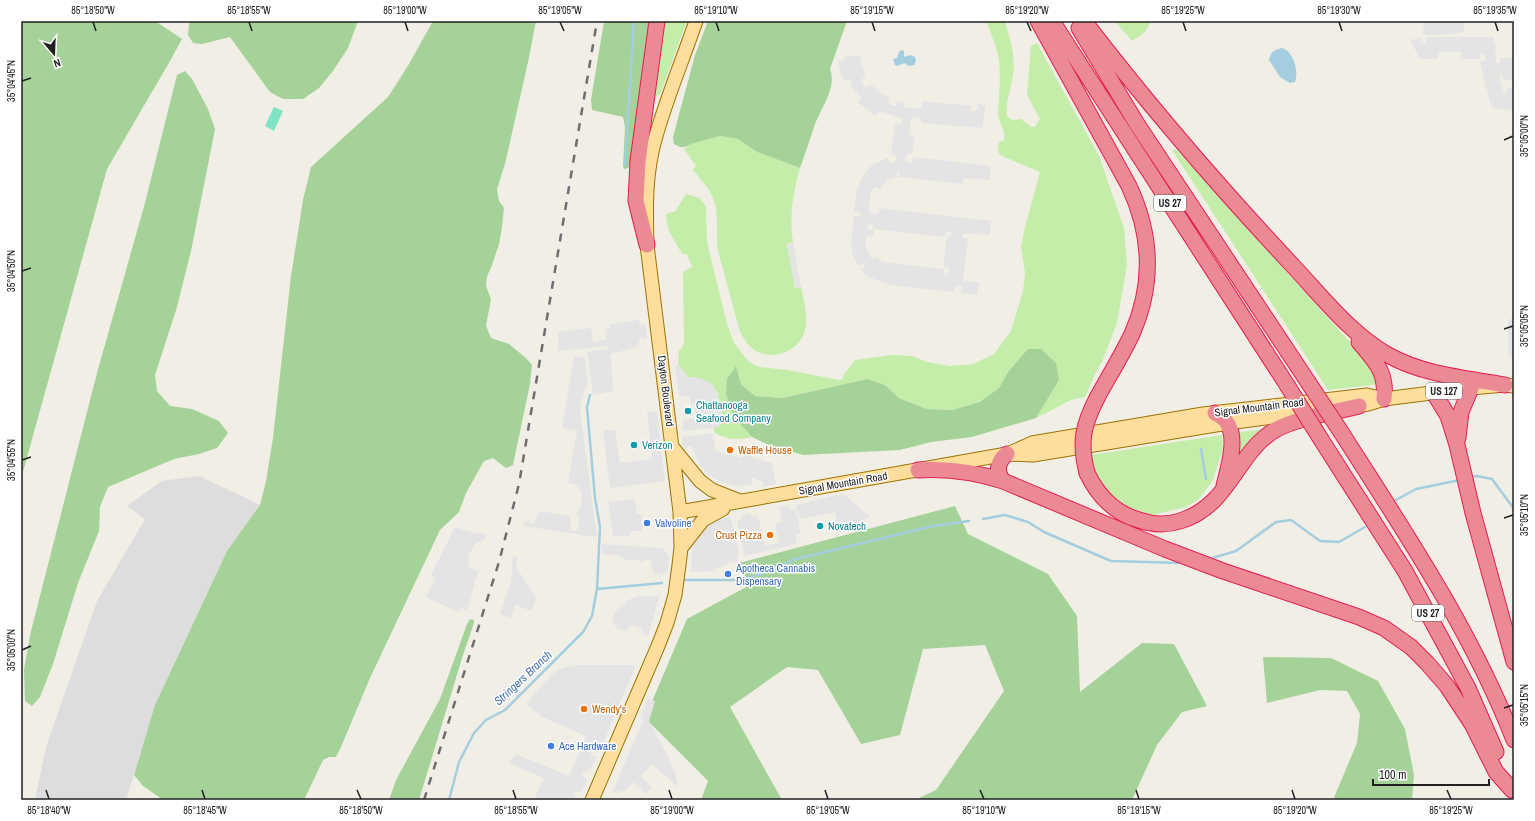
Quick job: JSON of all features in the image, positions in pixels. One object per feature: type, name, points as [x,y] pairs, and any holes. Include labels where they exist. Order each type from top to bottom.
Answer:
[{"type":"highway","points":[[647,245],[636,200],[638,161],[657,21]]},
{"type":"highway","points":[[1038,21],[1129,186],[1140,213],[1147,248],[1147,277],[1141,310],[1131,336],[1098,396],[1086,424],[1082,441],[1083,456],[1087,473],[1100,495],[1111,506],[1130,518],[1160,524],[1174,523],[1199,513],[1216,500],[1252,451],[1263,439],[1275,430],[1290,423],[1359,406]]},
{"type":"highway","name":"US 27","points":[[1052,21],[1398,559],[1468,688],[1513,793]]},
{"type":"highway","name":"US 27","points":[[1075,21],[1137,124],[1341,432],[1422,560],[1459,624],[1502,709],[1514,740]]},
{"type":"highway","points":[[1084,21],[1134,85],[1193,156],[1354,330],[1388,355],[1414,366],[1431,372],[1509,385]]},
{"type":"highway","points":[[1296,269],[1377,363],[1384,381],[1384,399]]},
{"type":"highway","points":[[1457,445],[1461,412],[1471,388]]},
{"type":"highway","points":[[1434,393],[1448,416],[1457,445],[1473,513],[1514,662]]},
{"type":"highway","points":[[1215,413],[1228,423],[1231,431],[1231,449],[1223,490]]},
{"type":"highway","points":[[1003,481],[999,474],[998,465],[1002,458],[1007,454]]},
{"type":"highway","points":[[918,470],[956,470],[980,474],[1003,481],[1165,549],[1359,617],[1384,628],[1411,647],[1447,686],[1472,724],[1496,772],[1513,793]]},
{"type":"main road","name":"Dayton Boulevard","points":[[592,800],[658,646],[674,595],[681,548],[680,512],[673,448],[647,245],[647,198],[649,172],[655,137],[696,21]]},
{"type":"main road","name":"Signal Mountain Road","points":[[1007,454],[1032,443],[1215,413],[1366,395],[1384,399],[1471,388],[1509,385]]},
{"type":"main road","name":"US 127","points":[[1359,406],[1384,399]]},
{"type":"main road","name":"Signal Mountain Road","points":[[680,512],[1007,454],[1033,455],[1228,423],[1359,406]]},
{"type":"main road","points":[[673,448],[700,481],[712,490],[742,501]]},
{"type":"main road","points":[[681,548],[703,520],[713,513],[742,501]]},
{"type":"shaded area","points":[[1424,21],[1464,21],[1464,32],[1459,32],[1456,34],[1423,35]]},
{"type":"shaded area","points":[[1427,37],[1494,37],[1493,43],[1496,44],[1495,57],[1497,64],[1500,63],[1500,58],[1514,58],[1514,80],[1503,80],[1502,73],[1499,76],[1504,95],[1506,94],[1506,89],[1514,87],[1514,109],[1505,110],[1494,108],[1490,103],[1480,62],[1486,60],[1483,53],[1480,53],[1480,59],[1461,59],[1461,52],[1439,52],[1438,59],[1420,59],[1410,40],[1420,38],[1421,42],[1425,44]]},
{"type":"shaded area","points":[[845,56],[860,56],[866,76],[861,80],[863,85],[867,87],[871,84],[890,99],[889,104],[893,106],[896,106],[897,101],[904,102],[904,107],[906,108],[920,108],[922,107],[923,101],[971,106],[971,111],[973,112],[977,109],[978,104],[986,106],[982,128],[921,123],[921,118],[914,117],[911,119],[909,133],[910,135],[915,135],[912,154],[907,154],[905,159],[909,163],[913,162],[913,157],[990,166],[990,180],[964,178],[962,184],[900,177],[899,171],[897,172],[898,177],[889,179],[880,189],[875,187],[873,189],[871,192],[869,209],[871,213],[875,214],[878,214],[879,208],[991,221],[990,235],[965,233],[962,235],[962,238],[968,239],[963,281],[979,282],[977,295],[961,293],[962,286],[959,285],[955,287],[954,292],[890,285],[869,277],[860,270],[865,266],[865,264],[864,263],[858,266],[852,253],[851,244],[854,216],[861,216],[860,212],[854,212],[857,189],[864,174],[872,165],[887,158],[891,163],[897,160],[896,156],[891,155],[895,123],[901,124],[902,122],[901,118],[882,112],[877,113],[875,116],[858,102],[861,97],[851,87],[851,81],[844,81],[839,67],[838,61],[844,60]],"holes":[[[870,223],[873,224],[873,229],[945,237],[946,232],[950,231],[953,235],[947,236],[943,267],[949,268],[949,272],[944,276],[944,269],[883,262],[876,257],[872,259],[866,247],[866,237],[873,236],[874,230],[868,229]]]},
{"type":"shaded area","points":[[793,242],[801,287],[795,288],[787,244]]},
{"type":"shaded area","points":[[1513,317],[1514,357],[1509,356],[1508,352],[1508,321]]},
{"type":"shaded area","points":[[639,320],[640,326],[645,323],[647,340],[641,337],[637,347],[611,354],[613,391],[593,395],[587,352],[608,349],[608,346],[558,351],[558,332],[591,328],[593,342],[607,340],[605,328],[610,330],[609,324]]},
{"type":"shaded area","points":[[574,356],[585,358],[588,387],[585,388],[580,409],[597,537],[523,526],[525,521],[529,521],[531,525],[535,522],[539,511],[570,516],[571,530],[575,531],[578,529],[579,517],[577,516],[578,508],[581,507],[582,495],[580,489],[575,484],[568,483],[577,431],[562,428]]},
{"type":"shaded area","points":[[678,364],[688,377],[699,378],[710,382],[715,388],[722,413],[720,426],[683,431],[683,420],[696,418],[694,404],[691,404],[689,396],[679,397],[675,366]]},
{"type":"shaded area","points":[[657,411],[665,481],[610,488],[603,430],[615,430],[620,463],[652,459],[647,412]]},
{"type":"shaded area","points":[[712,433],[716,451],[742,458],[745,450],[751,452],[750,457],[772,463],[776,484],[761,487],[764,485],[762,481],[752,478],[752,485],[734,486],[717,480],[708,474],[699,464],[692,447],[690,446],[683,449],[682,435],[685,437]]},
{"type":"shaded area","points":[[199,476],[260,505],[227,551],[155,705],[126,800],[35,800],[46,747],[97,601],[145,519],[127,506],[162,481]]},
{"type":"shaded area","points":[[836,495],[845,495],[870,517],[864,520],[859,528],[840,533],[835,512],[800,519],[796,505]]},
{"type":"shaded area","points":[[635,499],[637,514],[641,514],[642,531],[632,531],[629,534],[630,536],[613,536],[608,502]]},
{"type":"shaded area","points":[[789,506],[791,510],[796,509],[801,534],[795,535],[797,544],[745,556],[737,520],[742,519],[742,515],[751,513],[751,516],[753,517],[758,516],[765,545],[779,543],[775,524],[782,522],[779,507]]},
{"type":"shaded area","points":[[730,516],[739,551],[736,564],[734,561],[715,569],[715,571],[691,572],[692,553],[696,535],[706,523]]},
{"type":"shaded area","points":[[455,527],[475,533],[486,534],[485,539],[475,544],[468,556],[470,568],[478,571],[467,611],[462,607],[458,612],[426,597],[435,578],[431,575]]},
{"type":"shaded area","points":[[602,544],[664,549],[669,557],[668,572],[654,575],[650,559],[639,562],[638,559],[628,561],[618,555],[602,554]]},
{"type":"shaded area","points":[[513,556],[518,557],[516,567],[536,597],[532,611],[515,605],[511,618],[500,614],[511,581]]},
{"type":"shaded area","points":[[660,594],[648,636],[643,634],[643,630],[636,626],[630,626],[627,631],[617,629],[613,622],[613,616],[628,600],[638,596],[657,596]]},
{"type":"shaded area","points":[[577,665],[636,665],[600,751],[592,752],[590,756],[597,756],[590,770],[582,774],[587,780],[582,791],[573,793],[577,800],[534,800],[544,778],[509,763],[516,754],[569,776],[586,736],[542,717],[526,704],[551,675],[562,668]]},
{"type":"shaded area","points":[[648,699],[655,701],[649,721],[665,750],[675,773],[678,787],[652,764],[641,776],[652,787],[646,794],[633,782],[624,792],[620,790],[617,794],[613,791],[643,720],[640,718]]},
{"type":"green space","points":[[21,21],[155,21],[182,39],[107,169],[21,479]]},
{"type":"green space","points":[[196,21],[358,21],[348,48],[333,71],[319,88],[303,99],[283,99],[270,92],[230,37],[202,44],[193,43],[188,35],[189,23]]},
{"type":"green space","points":[[433,21],[536,21],[505,164],[497,189],[499,201],[504,208],[502,227],[499,244],[487,276],[486,286],[491,299],[486,326],[491,338],[509,344],[532,365],[530,384],[513,465],[506,468],[493,458],[484,461],[466,493],[459,512],[440,530],[370,678],[336,757],[329,757],[323,760],[304,800],[163,800],[143,786],[134,775],[155,705],[227,551],[260,505],[266,481],[273,438],[291,276],[303,200],[311,167],[388,97],[409,64]]},
{"type":"green space","points":[[604,21],[649,21],[631,165],[624,169],[625,127],[623,117],[592,110],[591,100]]},
{"type":"green space","points":[[663,21],[687,21],[660,94],[653,99]]},
{"type":"green space","points":[[708,21],[847,21],[830,69],[832,83],[828,97],[815,124],[800,168],[757,152],[738,139],[720,136],[685,147],[680,147],[674,144],[673,137],[695,55]]},
{"type":"green space","points":[[986,21],[1005,21],[1012,48],[1014,68],[1007,101],[1007,116],[1012,120],[1021,119],[1031,127],[1035,127],[1040,119],[1027,95],[1031,46],[1037,43],[1099,156],[1124,228],[1127,265],[1117,323],[1102,362],[1085,397],[1071,400],[1036,418],[1059,380],[1008,372],[999,388],[980,402],[952,410],[927,409],[899,398],[885,385],[867,379],[781,398],[755,396],[741,384],[736,366],[734,417],[752,437],[732,439],[718,435],[714,432],[714,428],[720,426],[722,413],[717,392],[708,382],[697,378],[688,377],[678,364],[679,350],[682,348],[684,343],[683,272],[692,267],[687,254],[682,254],[671,235],[666,220],[666,214],[675,212],[686,194],[700,198],[706,207],[707,242],[727,324],[734,343],[749,362],[759,367],[787,370],[840,380],[843,379],[844,374],[855,360],[892,355],[912,356],[927,362],[950,366],[973,364],[994,354],[1011,331],[1023,291],[1025,273],[1021,247],[1040,172],[1002,156],[998,152],[999,142],[1004,140],[1003,130],[998,114],[1000,81],[999,60]]},
{"type":"green space","points":[[1115,21],[1151,21],[1145,32],[1132,41]]},
{"type":"green space","points":[[185,71],[192,79],[208,109],[215,129],[191,251],[177,307],[155,375],[157,391],[170,406],[192,409],[219,421],[228,433],[217,448],[199,454],[174,459],[108,487],[100,507],[99,531],[78,583],[53,664],[40,697],[32,706],[25,701],[24,670],[30,635],[97,373],[145,203],[177,75]]},
{"type":"green space","points":[[274,107],[283,111],[274,131],[265,126]]},
{"type":"green space","points":[[720,136],[738,139],[757,152],[800,168],[792,205],[791,223],[793,242],[787,244],[795,288],[801,287],[806,310],[806,322],[801,340],[790,350],[783,353],[767,355],[760,353],[749,346],[740,332],[718,251],[716,206],[709,190],[692,170],[696,166],[684,149],[691,144]]},
{"type":"green space","points":[[1172,150],[1177,150],[1375,370],[1381,384],[1328,390]]},
{"type":"green space","points":[[1028,349],[1041,349],[1056,363],[1059,380],[1036,418],[972,437],[931,442],[900,450],[803,455],[769,445],[752,437],[734,417],[726,394],[727,379],[736,366],[741,384],[755,396],[782,398],[867,379],[885,385],[899,398],[927,409],[952,410],[980,402],[999,388],[1008,372]]},
{"type":"green space","points":[[1265,429],[1240,454],[1240,432]]},
{"type":"green space","points":[[1222,435],[1223,448],[1213,480],[1199,499],[1186,507],[1152,515],[1128,507],[1113,496],[1100,482],[1094,469],[1091,455]]},
{"type":"green space","points":[[955,506],[968,534],[1048,574],[1077,616],[1080,692],[1142,643],[1174,644],[1207,706],[1182,712],[1157,745],[1132,800],[915,800],[936,790],[1004,691],[985,645],[923,649],[900,735],[861,744],[818,670],[787,667],[730,707],[782,800],[701,800],[708,781],[645,718],[687,619],[748,586],[739,563]]},
{"type":"green space","points":[[470,619],[474,620],[474,623],[419,800],[389,800],[396,780],[440,699]]},
{"type":"green space","points":[[1263,657],[1331,658],[1378,681],[1405,729],[1414,775],[1412,800],[1333,800],[1357,743],[1360,714],[1347,691],[1320,690],[1267,703]]},
{"type":"water","points":[[1282,48],[1290,53],[1296,67],[1295,82],[1290,83],[1280,77],[1269,60],[1273,51]]},
{"type":"water","points":[[901,50],[904,51],[904,57],[910,55],[915,57],[916,61],[914,65],[909,66],[904,63],[898,66],[895,65],[893,59],[897,58]]},
{"type":"waterway","points":[[625,165],[634,21]]},
{"type":"waterway","name":"Stringers Branch","points":[[449,800],[459,762],[474,733],[486,720],[505,710],[583,632],[592,616],[597,589],[600,527],[595,498],[587,407],[590,395]]},
{"type":"waterway","points":[[1201,449],[1206,479]]},
{"type":"waterway","points":[[1471,477],[1477,476],[1492,479],[1514,509]]},
{"type":"waterway","points":[[1394,501],[1416,489],[1460,480]]},
{"type":"waterway","points":[[983,519],[1005,515],[1028,522],[1044,532],[1111,561],[1181,563]]},
{"type":"waterway","points":[[1209,559],[1236,551],[1276,522],[1291,520],[1320,541],[1339,542],[1365,527]]},
{"type":"waterway","points":[[683,580],[739,580],[777,569],[792,560],[933,526],[969,521]]},
{"type":"waterway","points":[[597,589],[662,583]]},
{"type":"railway","points":[[424,800],[499,562],[519,484],[597,21]]},
{"type":"place","name":"Chattanooga Seafood Company","points":[[688,411]]},
{"type":"place","name":"Verizon","points":[[634,445]]},
{"type":"place","name":"Waffle House","points":[[730,450]]},
{"type":"place","name":"Valvoline","points":[[647,523]]},
{"type":"place","name":"Novatech","points":[[820,526]]},
{"type":"place","name":"Crust Pizza","points":[[770,535]]},
{"type":"place","name":"Apotheca Cannabis Dispensary","points":[[728,574]]},
{"type":"place","name":"Wendy's","points":[[584,709]]},
{"type":"place","name":"Ace Hardware","points":[[551,746]]}]
